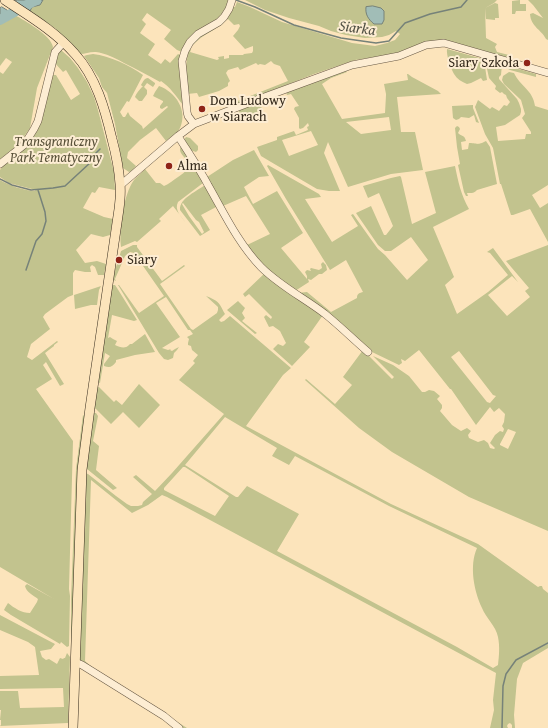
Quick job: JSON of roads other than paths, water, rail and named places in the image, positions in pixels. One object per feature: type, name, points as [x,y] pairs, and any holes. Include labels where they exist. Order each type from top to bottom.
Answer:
[{"type":"main road","points":[[5,0],[41,24],[64,42],[84,65],[98,93],[104,110],[116,154],[120,184],[119,209],[82,470],[73,728]]},
{"type":"street","points":[[194,124],[187,112],[182,61],[185,51],[190,42],[198,34],[219,22],[224,17],[232,0]]},
{"type":"street","points":[[0,164],[24,145],[38,122],[55,52],[64,42]]},
{"type":"street","points":[[120,184],[137,172],[194,124],[258,98],[352,65],[399,56],[426,44],[444,42],[548,73]]},
{"type":"street","points":[[178,136],[195,162],[236,234],[262,268],[325,314],[368,352]]},
{"type":"street","points":[[75,662],[164,716],[179,728]]},
{"type":"water","points":[[43,0],[40,5],[32,7],[30,11],[15,1]]},
{"type":"water","points":[[373,6],[381,8],[384,11],[384,20],[382,24],[374,24],[367,16],[366,7]]},
{"type":"water","points":[[2,7],[15,15],[0,24],[0,8]]},
{"type":"waterway","points":[[0,20],[36,0]]},
{"type":"waterway","name":"Siarka","points":[[236,0],[294,25],[341,38],[376,43],[389,41],[405,23],[430,14],[461,7],[467,0]]},
{"type":"waterway","points":[[0,179],[12,185],[31,190],[65,186],[91,162],[91,158],[100,149]]},
{"type":"waterway","points":[[26,270],[36,241],[42,234],[46,221],[45,212],[38,190]]},
{"type":"waterway","points":[[502,728],[503,686],[506,674],[516,660],[548,643]]},
{"type":"place","name":"Siary Szkoła","points":[[527,63]]},
{"type":"place","name":"Dom Ludowy w Siarach","points":[[202,109]]},
{"type":"place","name":"Alma","points":[[169,166]]},
{"type":"place","name":"Siary","points":[[119,260]]},
{"type":"park label","name":"Transgraniczny Park Tematyczny","points":[[56,150]]}]
